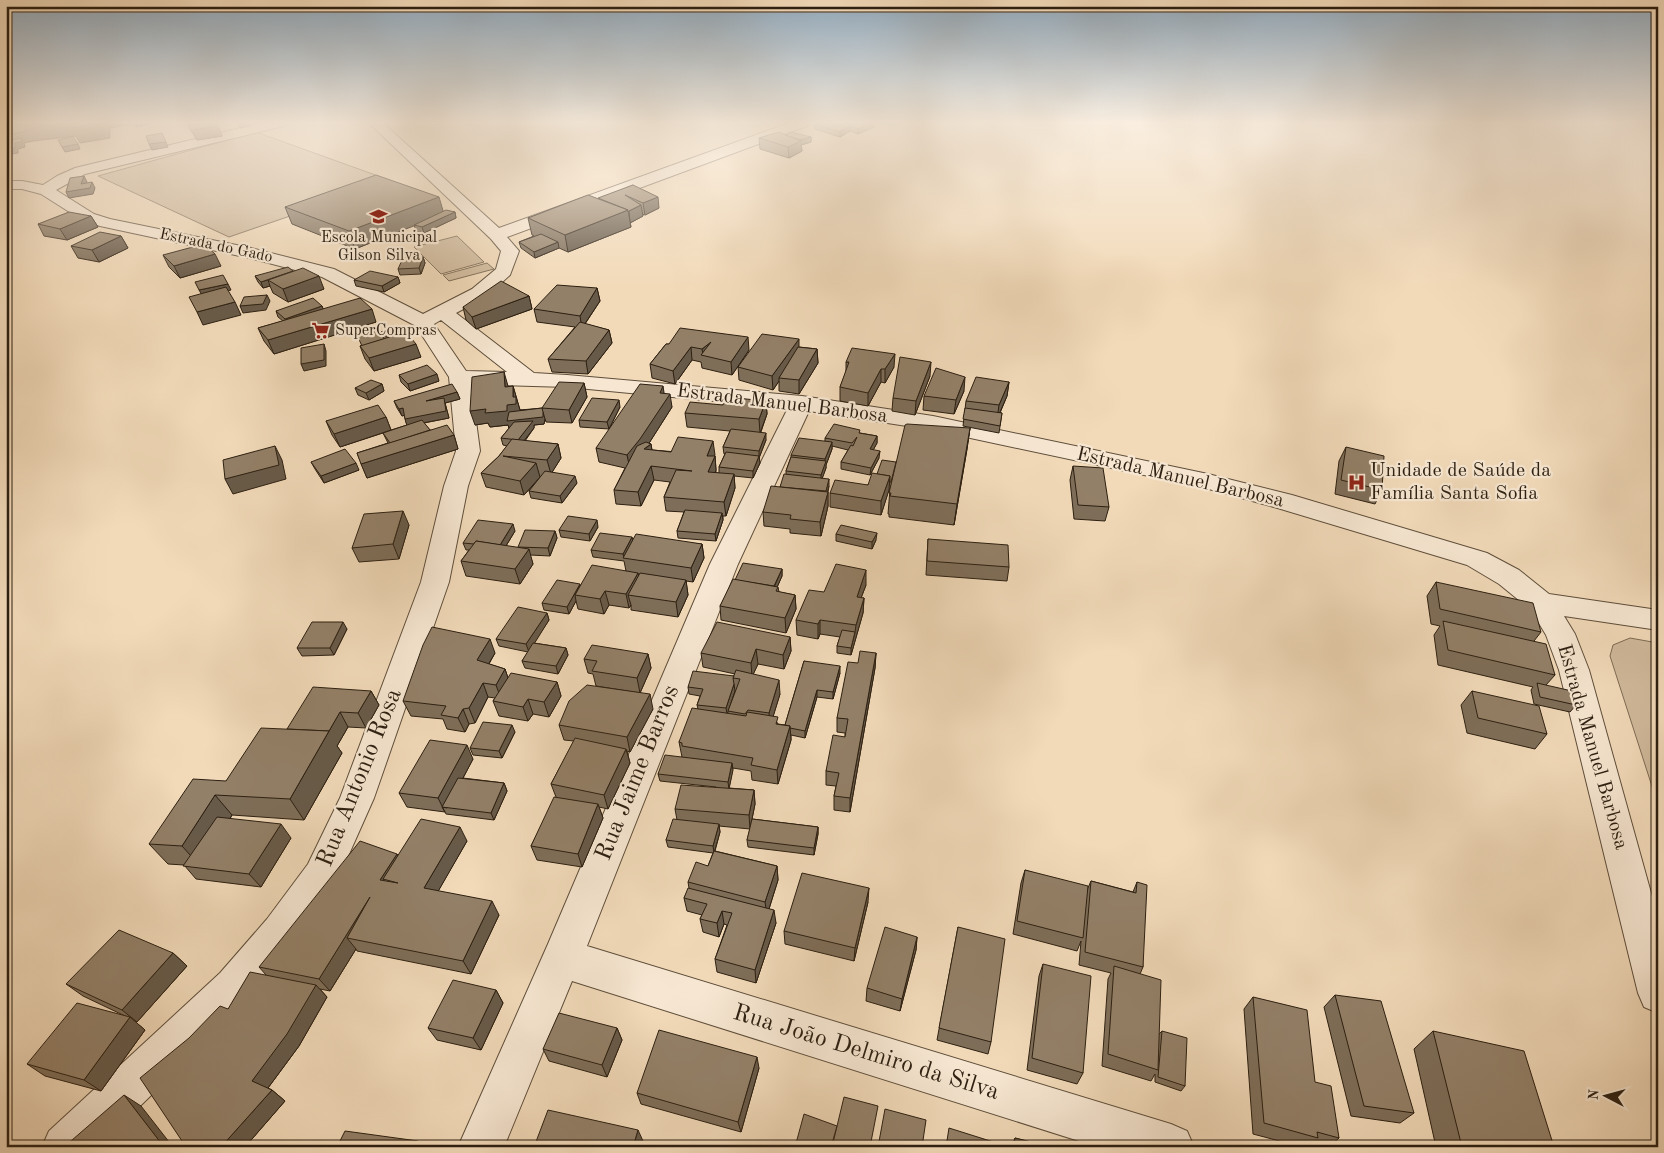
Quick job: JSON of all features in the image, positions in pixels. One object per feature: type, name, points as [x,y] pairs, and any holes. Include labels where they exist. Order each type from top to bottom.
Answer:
[{"type":"street","points":[[46,190],[69,177]]},
{"type":"street","points":[[434,177],[497,234],[510,251],[504,271],[479,293],[423,322],[460,377]]},
{"type":"street","points":[[497,234],[654,177]]},
{"type":"street","name":"Estrada do Gado","points":[[6,185],[22,185],[46,190],[88,216],[106,223],[250,253],[328,273],[423,322]]},
{"type":"street","points":[[443,312],[528,380]]},
{"type":"street","name":"Estrada Manuel Barbosa","points":[[460,377],[567,381],[802,403],[932,423],[1208,481],[1284,501],[1477,559],[1509,577],[1541,603],[1560,634],[1574,670],[1658,992]]},
{"type":"street","name":"Rua Antonio Rosa","points":[[65,1147],[234,987],[281,932],[321,876],[357,798],[435,582],[456,486],[468,451],[460,377]]},
{"type":"street","name":"Rua Jaime Barros","points":[[481,1147],[562,958],[724,564],[802,403]]},
{"type":"street","points":[[1541,603],[1658,620]]},
{"type":"street","name":"Rua João Delmiro da Silva","points":[[562,958],[1171,1147]]},
{"type":"shaded area","points":[[100,177],[380,177],[392,181],[229,237]]},
{"type":"shaded area","points":[[457,236],[484,262],[441,274],[414,247]]},
{"type":"shaded area","points":[[487,263],[494,269],[449,281],[443,275]]},
{"type":"shaded area","points":[[1630,638],[1658,643],[1658,805],[1610,656],[1613,645]]},
{"type":"building","points":[[84,177],[81,184],[92,182],[90,188],[66,192],[70,178]]},
{"type":"building","points":[[371,177],[381,177],[439,197],[349,231],[285,207]]},
{"type":"building","points":[[633,185],[658,197],[643,203],[625,195],[641,205],[629,211],[598,198]]},
{"type":"building","points":[[588,195],[628,210],[565,235],[528,218]]},
{"type":"building","points":[[446,210],[455,212],[422,227],[414,225]]},
{"type":"building","points":[[69,212],[91,216],[60,229],[38,224]]},
{"type":"building","points":[[100,232],[121,236],[92,250],[71,246]]},
{"type":"building","points":[[541,234],[558,242],[534,252],[519,242]]},
{"type":"building","points":[[204,244],[215,254],[174,266],[163,255]]},
{"type":"building","points":[[423,257],[419,268],[398,269],[403,258]]},
{"type":"building","points":[[288,267],[293,271],[261,282],[255,276]]},
{"type":"building","points":[[303,268],[319,276],[283,289],[268,280]]},
{"type":"building","points":[[370,271],[398,277],[382,286],[354,280]]},
{"type":"building","points":[[223,275],[228,284],[199,290],[195,282]]},
{"type":"building","points":[[501,281],[529,296],[472,317],[463,307]]},
{"type":"building","points":[[557,285],[597,288],[580,316],[534,309]]},
{"type":"building","points":[[226,287],[235,302],[197,312],[189,297]]},
{"type":"building","points":[[267,295],[263,304],[240,306],[244,297]]},
{"type":"building","points":[[313,298],[322,306],[285,319],[276,311]]},
{"type":"building","points":[[360,298],[372,309],[268,340],[258,328]]},
{"type":"building","points":[[580,322],[609,330],[586,361],[548,359]]},
{"type":"building","points":[[397,326],[405,333],[388,338],[381,332]]},
{"type":"building","points":[[680,328],[748,337],[731,362],[701,355],[711,342],[702,349],[691,347],[673,371],[650,364],[666,344],[669,344]]},
{"type":"building","points":[[380,330],[384,339],[362,346],[357,335]]},
{"type":"building","points":[[406,332],[416,344],[369,358],[360,346]]},
{"type":"building","points":[[762,334],[799,339],[772,376],[738,367]]},
{"type":"building","points":[[324,344],[324,360],[301,364],[301,348]]},
{"type":"building","points":[[798,347],[817,349],[799,380],[779,378]]},
{"type":"building","points":[[852,348],[895,354],[885,369],[881,369],[868,393],[840,387],[849,362],[846,362]]},
{"type":"building","points":[[900,357],[931,362],[916,401],[893,398]]},
{"type":"building","points":[[427,365],[437,374],[408,384],[399,375]]},
{"type":"building","points":[[936,368],[965,377],[956,400],[924,396]]},
{"type":"building","points":[[504,372],[505,387],[513,386],[513,397],[516,397],[516,404],[507,405],[507,411],[485,413],[486,409],[470,411],[472,377]]},
{"type":"building","points":[[976,377],[1009,382],[999,405],[966,401]]},
{"type":"building","points":[[371,380],[382,384],[366,393],[355,388]]},
{"type":"building","points":[[559,382],[584,383],[569,410],[542,408]]},
{"type":"building","points":[[452,384],[457,392],[426,401],[444,398],[446,411],[405,419],[403,408],[399,409],[394,401]]},
{"type":"building","points":[[640,384],[663,386],[660,393],[670,394],[627,455],[596,448]]},
{"type":"building","points":[[726,397],[766,401],[759,419],[685,413],[690,402],[723,405]]},
{"type":"building","points":[[592,398],[619,400],[607,422],[579,420]]},
{"type":"building","points":[[378,405],[386,417],[334,434],[326,421]]},
{"type":"building","points":[[542,408],[543,417],[507,421],[509,412]]},
{"type":"building","points":[[965,408],[1002,413],[1000,426],[963,419]]},
{"type":"building","points":[[422,420],[430,430],[390,443],[383,433]]},
{"type":"building","points":[[533,421],[518,440],[501,438],[514,422]]},
{"type":"building","points":[[834,424],[860,430],[859,433],[877,436],[870,449],[880,451],[871,468],[841,462],[857,437],[852,443],[825,438]]},
{"type":"building","points":[[447,425],[454,435],[361,464],[357,453]]},
{"type":"building","points":[[905,425],[970,428],[957,504],[890,496],[891,493],[889,493]]},
{"type":"building","points":[[731,429],[766,433],[759,451],[723,447]]},
{"type":"building","points":[[678,437],[713,441],[707,456],[715,456],[708,472],[734,474],[724,502],[664,497],[676,470],[692,471],[651,466],[638,492],[614,490],[637,446],[646,442],[651,444],[644,449],[671,452]]},
{"type":"building","points":[[799,438],[832,442],[825,459],[791,455]]},
{"type":"building","points":[[512,439],[558,444],[547,460],[503,456],[536,463],[520,481],[481,473],[499,456]]},
{"type":"building","points":[[275,446],[279,465],[225,479],[223,460]]},
{"type":"building","points":[[1346,447],[1384,456],[1382,490],[1341,480]]},
{"type":"building","points":[[345,449],[356,463],[321,476],[311,462]]},
{"type":"building","points":[[726,452],[759,456],[753,471],[719,467]]},
{"type":"building","points":[[791,457],[826,461],[821,475],[786,471]]},
{"type":"building","points":[[882,460],[896,462],[891,482],[890,476],[877,474]]},
{"type":"building","points":[[1073,466],[1103,468],[1109,507],[1078,505]]},
{"type":"building","points":[[545,471],[575,476],[560,496],[529,491]]},
{"type":"building","points":[[872,473],[890,476],[881,501],[830,493],[835,480],[868,485]]},
{"type":"building","points":[[784,474],[829,479],[826,491],[780,487]]},
{"type":"building","points":[[771,486],[828,492],[820,522],[790,519],[791,515],[763,512]]},
{"type":"building","points":[[685,510],[722,513],[715,534],[677,531]]},
{"type":"building","points":[[403,511],[393,544],[352,548],[364,514]]},
{"type":"building","points":[[568,516],[597,520],[589,534],[559,530]]},
{"type":"building","points":[[478,520],[513,524],[500,545],[476,541],[474,544],[463,543]]},
{"type":"building","points":[[841,525],[877,533],[872,542],[836,534]]},
{"type":"building","points":[[525,530],[555,531],[548,548],[518,547]]},
{"type":"building","points":[[600,533],[632,537],[623,554],[591,550]]},
{"type":"building","points":[[636,534],[702,544],[691,568],[623,558]]},
{"type":"building","points":[[928,539],[1008,545],[1009,567],[927,561]]},
{"type":"building","points":[[476,541],[529,549],[515,569],[461,561]]},
{"type":"building","points":[[743,563],[782,569],[774,586],[735,580]]},
{"type":"building","points":[[836,564],[866,570],[857,597],[864,598],[856,625],[820,620],[818,624],[796,620],[809,590],[824,592]]},
{"type":"building","points":[[592,565],[638,573],[626,594],[605,591],[600,599],[575,595]]},
{"type":"building","points":[[640,573],[686,580],[676,602],[628,595]]},
{"type":"building","points":[[733,579],[778,587],[776,591],[795,595],[785,618],[720,606]]},
{"type":"building","points":[[557,580],[580,584],[567,607],[542,603]]},
{"type":"building","points":[[1436,582],[1533,603],[1541,632],[1440,609]]},
{"type":"building","points":[[518,607],[547,613],[526,644],[496,639]]},
{"type":"building","points":[[1443,621],[1546,644],[1555,675],[1448,650]]},
{"type":"building","points":[[312,622],[343,622],[330,648],[297,648]]},
{"type":"building","points":[[717,622],[790,637],[783,655],[756,649],[751,663],[701,653]]},
{"type":"building","points":[[432,627],[490,639],[477,660],[505,669],[496,685],[483,683],[469,708],[463,709],[458,718],[441,715],[446,706],[403,701],[423,645]]},
{"type":"building","points":[[842,630],[855,632],[851,648],[837,646]]},
{"type":"building","points":[[533,643],[566,648],[556,666],[522,661]]},
{"type":"building","points":[[592,645],[648,654],[637,678],[592,671],[597,661],[584,659]]},
{"type":"building","points":[[860,651],[876,653],[850,798],[834,796],[839,773],[826,771],[833,735],[845,737],[848,719],[837,718],[848,662],[858,663]]},
{"type":"building","points":[[804,661],[840,666],[833,692],[817,690],[805,731],[785,725]]},
{"type":"building","points":[[736,670],[779,680],[769,713],[748,710],[745,714],[728,711],[740,679],[733,678]]},
{"type":"building","points":[[693,671],[734,676],[734,684],[726,708],[697,705],[703,689],[688,687]]},
{"type":"building","points":[[511,673],[557,682],[544,702],[528,699],[523,707],[493,701]]},
{"type":"building","points":[[1537,683],[1572,691],[1576,705],[1540,697]]},
{"type":"building","points":[[587,685],[650,694],[627,737],[559,725],[569,701]]},
{"type":"building","points":[[313,687],[371,691],[358,713],[340,712],[329,731],[287,729]]},
{"type":"building","points":[[1472,691],[1539,706],[1547,734],[1478,718]]},
{"type":"building","points":[[692,708],[746,716],[747,712],[778,717],[776,724],[790,726],[777,770],[751,765],[753,758],[682,746],[682,743],[679,742]]},
{"type":"building","points":[[483,722],[512,725],[499,751],[470,748]]},
{"type":"building","points":[[261,728],[329,731],[290,799],[215,795],[182,846],[149,844],[193,779],[226,781]]},
{"type":"building","points":[[575,738],[626,749],[604,795],[551,784]]},
{"type":"building","points":[[430,740],[467,745],[438,798],[399,793]]},
{"type":"building","points":[[665,755],[732,763],[728,782],[658,774]]},
{"type":"building","points":[[458,778],[504,783],[491,813],[442,807]]},
{"type":"building","points":[[681,785],[754,790],[749,815],[675,809]]},
{"type":"building","points":[[554,797],[598,804],[578,854],[531,846]]},
{"type":"building","points":[[217,817],[281,824],[249,874],[183,866]]},
{"type":"building","points":[[421,819],[460,827],[424,888],[492,901],[463,961],[347,938],[370,897],[319,979],[259,967],[360,841],[397,854],[380,880],[398,883],[383,879]]},
{"type":"building","points":[[673,819],[719,824],[713,846],[666,840]]},
{"type":"building","points":[[752,819],[818,827],[814,848],[747,840]]},
{"type":"building","points":[[714,851],[777,866],[765,902],[688,882],[696,862],[708,866]]},
{"type":"building","points":[[1025,870],[1088,886],[1083,938],[1017,921]]},
{"type":"building","points":[[802,873],[869,888],[855,948],[784,931]]},
{"type":"building","points":[[1091,881],[1136,893],[1137,882],[1147,885],[1143,967],[1085,952]]},
{"type":"building","points":[[688,888],[774,910],[755,970],[715,959],[732,913],[722,911],[717,923],[700,919],[707,904],[684,898]]},
{"type":"building","points":[[885,927],[917,937],[902,999],[867,988]]},
{"type":"building","points":[[958,927],[1005,939],[991,1042],[939,1028]]},
{"type":"building","points":[[119,930],[173,953],[122,1010],[66,984]]},
{"type":"building","points":[[1043,964],[1091,976],[1083,1073],[1032,1058]]},
{"type":"building","points":[[1114,966],[1161,980],[1158,1070],[1108,1054]]},
{"type":"building","points":[[250,972],[316,985],[287,1034],[252,1081],[272,1090],[221,1147],[186,1147],[140,1078],[189,1038],[220,1006],[228,1009]]},
{"type":"building","points":[[453,980],[496,990],[473,1038],[428,1028]]},
{"type":"building","points":[[1335,995],[1381,1001],[1414,1113],[1364,1106]]},
{"type":"building","points":[[1253,997],[1307,1010],[1315,1082],[1331,1086],[1339,1138],[1317,1132],[1318,1138],[1264,1123]]},
{"type":"building","points":[[77,1003],[130,1017],[84,1080],[27,1064]]},
{"type":"building","points":[[559,1013],[617,1028],[602,1065],[543,1049]]},
{"type":"building","points":[[659,1030],[757,1057],[738,1122],[637,1093]]},
{"type":"building","points":[[1162,1031],[1187,1038],[1185,1086],[1158,1077]]},
{"type":"building","points":[[1433,1031],[1524,1051],[1554,1147],[1462,1147]]},
{"type":"building","points":[[124,1095],[164,1147],[64,1147]]},
{"type":"building","points":[[844,1097],[878,1106],[870,1147],[832,1147]]},
{"type":"building","points":[[885,1109],[926,1120],[922,1147],[878,1147]]},
{"type":"building","points":[[548,1110],[638,1130],[633,1147],[534,1147]]},
{"type":"building","points":[[804,1114],[837,1126],[831,1147],[795,1147]]},
{"type":"building","points":[[949,1128],[1003,1145],[1003,1147],[946,1147]]},
{"type":"building","points":[[345,1131],[418,1141],[415,1147],[337,1147]]},
{"type":"building","points":[[1015,1138],[1051,1147],[1014,1147]]},
{"type":"place","name":"Escola Municipal Gilson Silva","points":[[379,216]]},
{"type":"place","name":"SuperCompras","points":[[321,331]]},
{"type":"place","name":"Unidade de Saúde da Família Santa Sofia","points":[[1356,482]]}]
